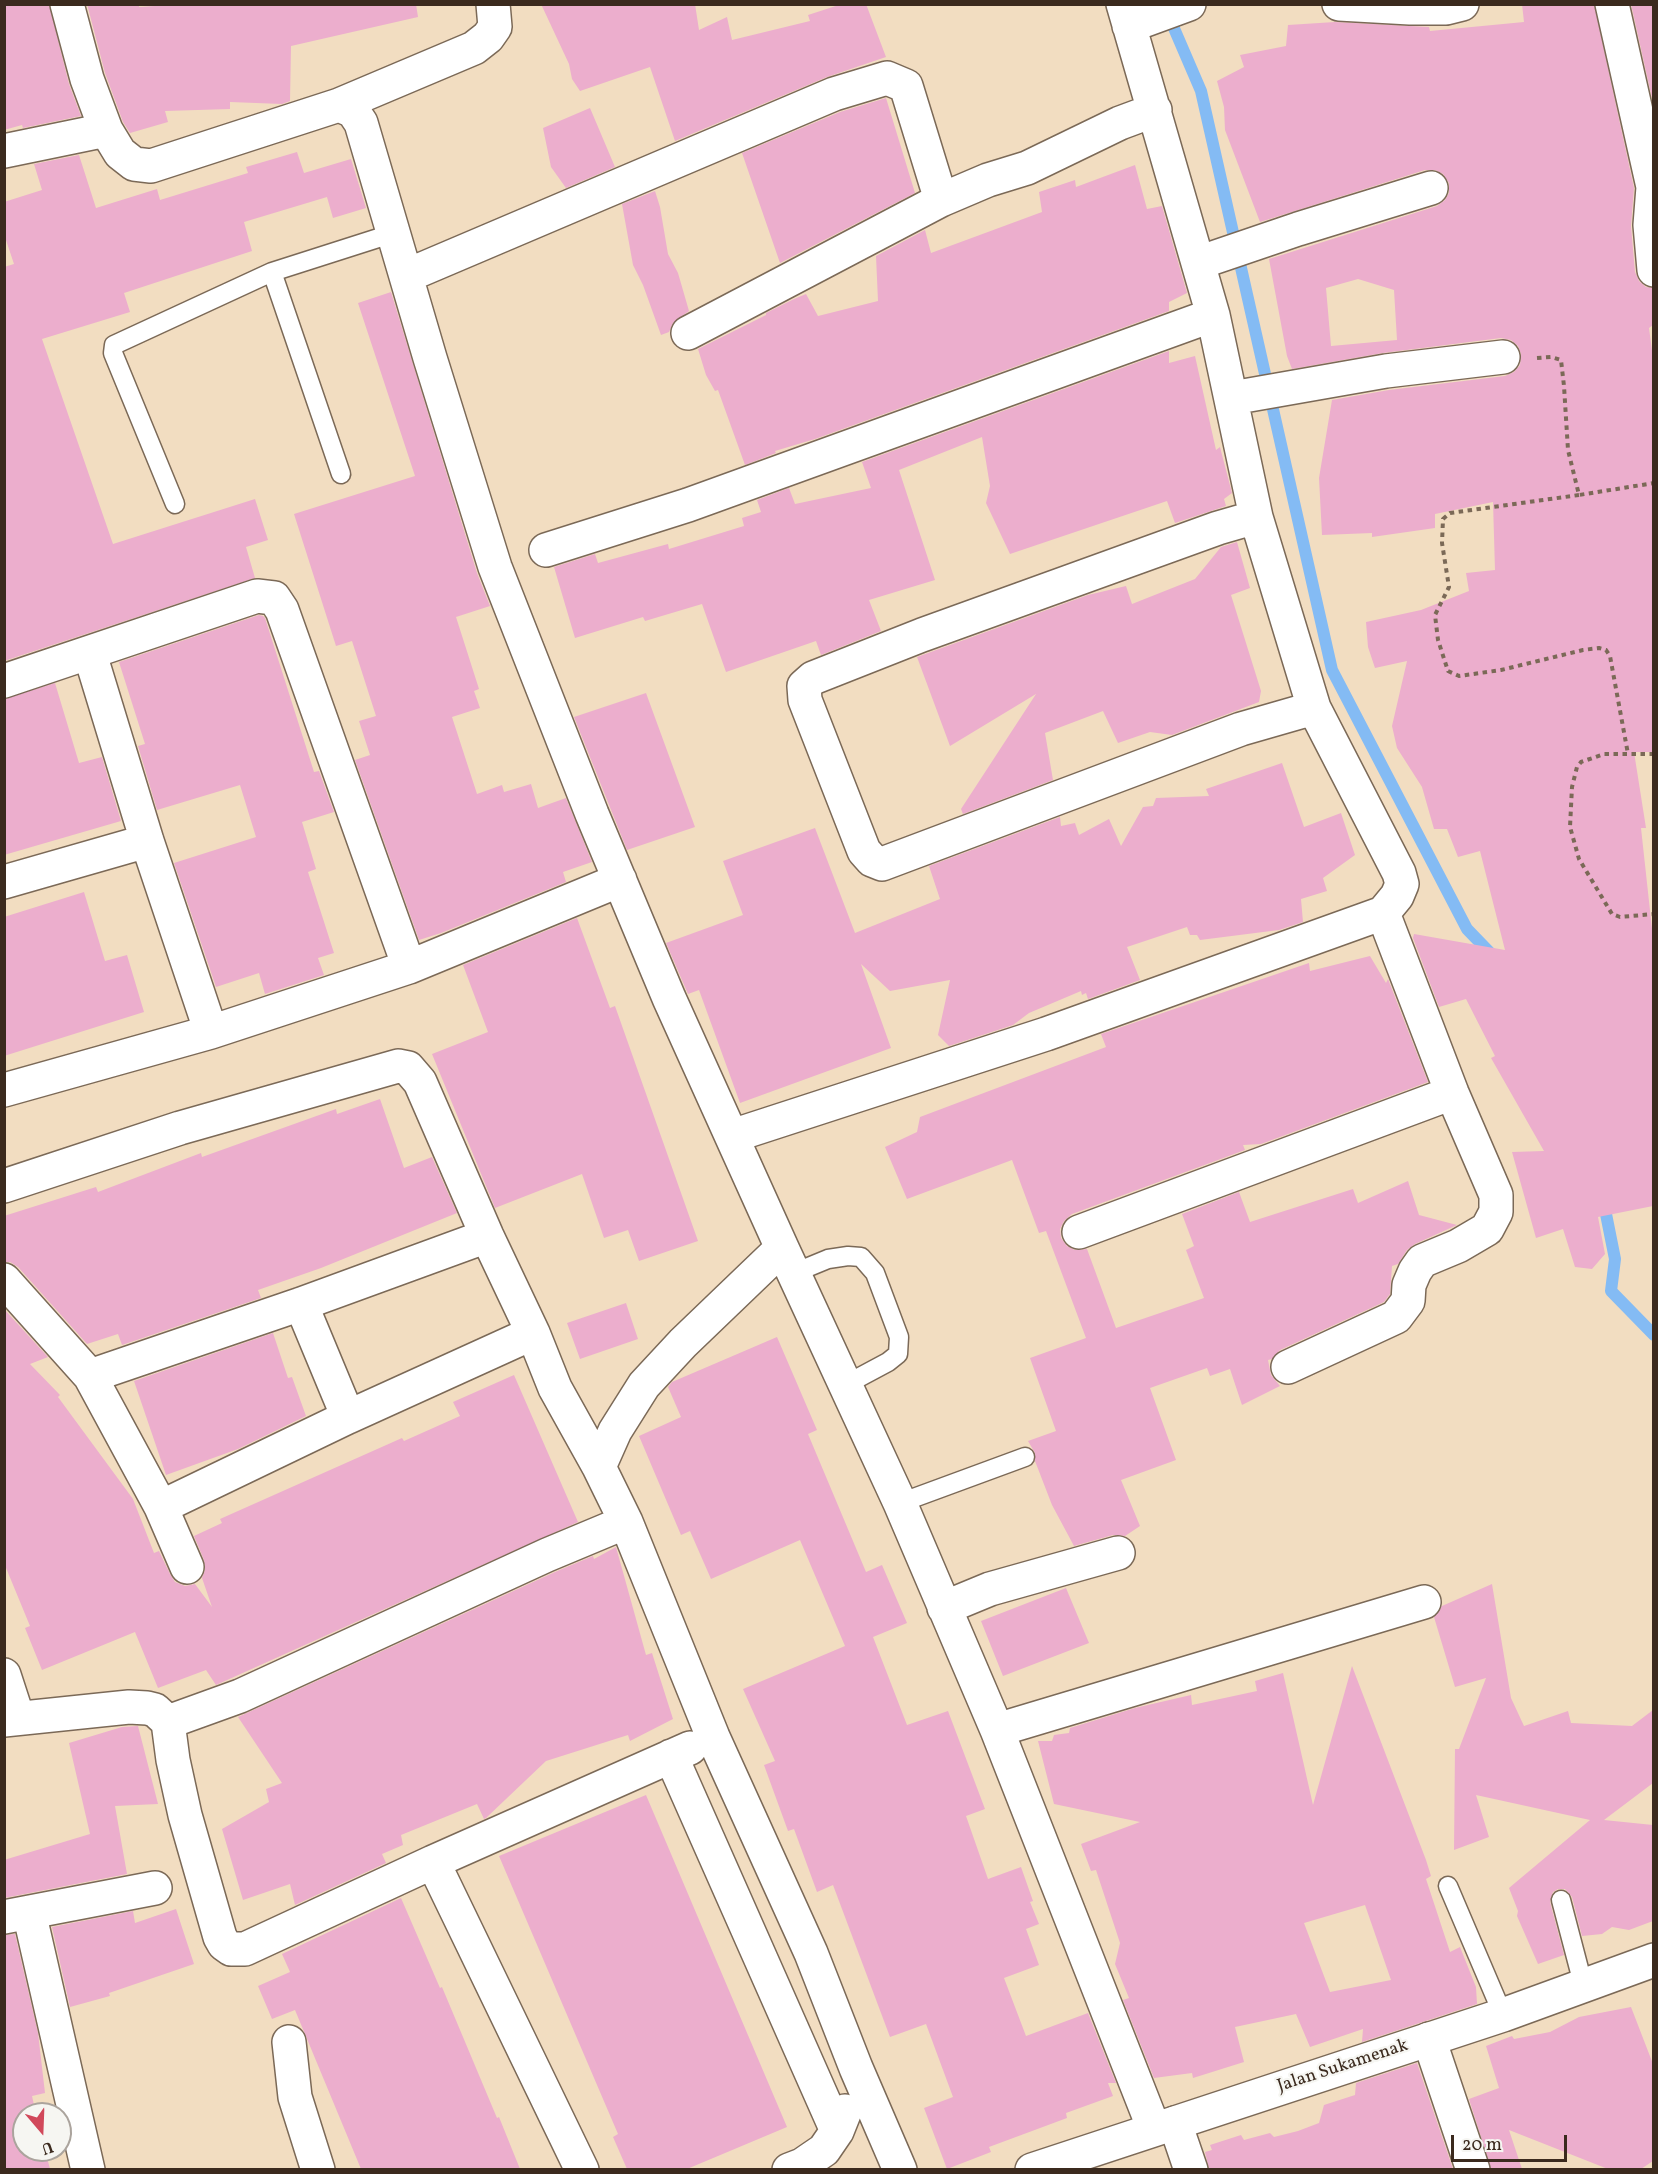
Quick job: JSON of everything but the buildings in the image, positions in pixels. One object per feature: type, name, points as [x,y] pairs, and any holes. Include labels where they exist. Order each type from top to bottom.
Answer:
[{"type":"street","points":[[68,4],[87,79],[106,130],[126,160],[134,164],[151,166],[339,105],[474,48],[488,37],[495,27],[493,4]]},
{"type":"street","points":[[1339,4],[1446,8],[1462,4]]},
{"type":"street","points":[[1612,4],[1653,187],[1650,225],[1653,270]]},
{"type":"street","points":[[732,1136],[1046,1034],[1383,914],[1397,896],[1402,884],[1400,873],[1314,708],[1256,517],[1241,396],[1214,315],[1211,259],[1155,110],[1131,17],[1184,6]]},
{"type":"street","points":[[406,276],[834,94],[887,78],[906,86],[941,201]]},
{"type":"street","points":[[339,105],[353,111],[361,123],[495,567],[592,814],[669,998],[900,1503],[1165,2126],[1191,2169]]},
{"type":"street","points":[[688,333],[941,201],[988,180],[1027,168],[1120,123],[1155,110]]},
{"type":"street","points":[[4,151],[106,130]]},
{"type":"street","points":[[1211,259],[1431,188]]},
{"type":"street","points":[[546,550],[688,505],[1214,315]]},
{"type":"street","points":[[1241,396],[1386,370],[1503,357]]},
{"type":"street","points":[[1256,517],[1218,528],[933,631],[813,678],[804,686],[805,700],[864,851],[872,860],[882,864],[1241,729],[1314,708]]},
{"type":"street","points":[[4,681],[258,596],[269,596],[278,602],[409,967]]},
{"type":"street","points":[[90,654],[147,841],[211,1032]]},
{"type":"street","points":[[4,882],[147,841]]},
{"type":"street","points":[[4,1090],[211,1032],[409,967],[620,880]]},
{"type":"street","points":[[1288,1367],[1396,1317],[1408,1301],[1409,1285],[1422,1261],[1458,1246],[1487,1229],[1496,1212],[1496,1195],[1452,1093],[1383,914]]},
{"type":"street","points":[[4,1185],[180,1128],[398,1066],[408,1068],[420,1082],[487,1236],[533,1333],[555,1388],[626,1522],[713,1737],[811,1953],[856,2068],[900,2169]]},
{"type":"street","points":[[1079,1232],[1452,1093]]},
{"type":"street","points":[[90,1376],[301,1304],[487,1236]]},
{"type":"street","points":[[598,1467],[615,1431],[644,1385],[683,1343],[788,1261]]},
{"type":"street","points":[[4,1280],[90,1376],[160,1507],[187,1567]]},
{"type":"street","points":[[301,1304],[348,1417]]},
{"type":"street","points":[[160,1507],[348,1417],[533,1333]]},
{"type":"street","points":[[168,1722],[240,1696],[547,1555],[626,1522]]},
{"type":"street","points":[[944,1608],[990,1589],[1118,1553]]},
{"type":"street","points":[[997,1730],[1424,1602]]},
{"type":"street","points":[[4,1675],[11,1719],[129,1707],[155,1710],[168,1722],[173,1761],[200,1872],[220,1937],[231,1949],[245,1949],[713,1737]]},
{"type":"street","points":[[671,1756],[837,2131]]},
{"type":"street","points":[[433,1862],[582,2169]]},
{"type":"street","points":[[88,2169],[17,1915],[155,1888]]},
{"type":"street","points":[[769,1976],[811,1953]]},
{"type":"street","name":"Jalan Sukamenak","points":[[1032,2169],[1503,2015],[1653,1960]]},
{"type":"street","points":[[1429,2039],[1473,2169]]},
{"type":"street","points":[[288,2042],[295,2097],[318,2169]]},
{"type":"street","points":[[789,2169],[802,2165],[824,2150],[837,2131],[849,2100],[856,2068]]},
{"type":"lane","points":[[175,504],[113,353],[114,345],[272,272],[394,233]]},
{"type":"lane","points":[[272,272],[340,474]]},
{"type":"lane","points":[[788,1261],[861,1257],[875,1273],[899,1337],[898,1354],[888,1362],[845,1385]]},
{"type":"lane","points":[[900,1503],[1025,1457]]},
{"type":"lane","points":[[1448,1886],[1503,2015]]},
{"type":"lane","points":[[1561,1900],[1583,1984]]},
{"type":"path","points":[[1503,357],[1551,357],[1561,360],[1568,450],[1579,495]]},
{"type":"path","points":[[1628,754],[1610,656],[1606,650],[1599,648],[1583,650],[1501,670],[1460,676],[1448,671],[1438,640],[1435,615],[1449,587],[1442,543],[1443,519],[1450,513],[1653,483]]},
{"type":"path","points":[[1653,754],[1604,754],[1581,762],[1577,767],[1572,787],[1570,827],[1579,859],[1612,914],[1620,917],[1653,914]]},
{"type":"waterway","points":[[1167,12],[1201,91],[1332,670],[1467,929],[1495,958]]},
{"type":"waterway","points":[[1603,1199],[1615,1259],[1611,1291],[1654,1335]]}]
